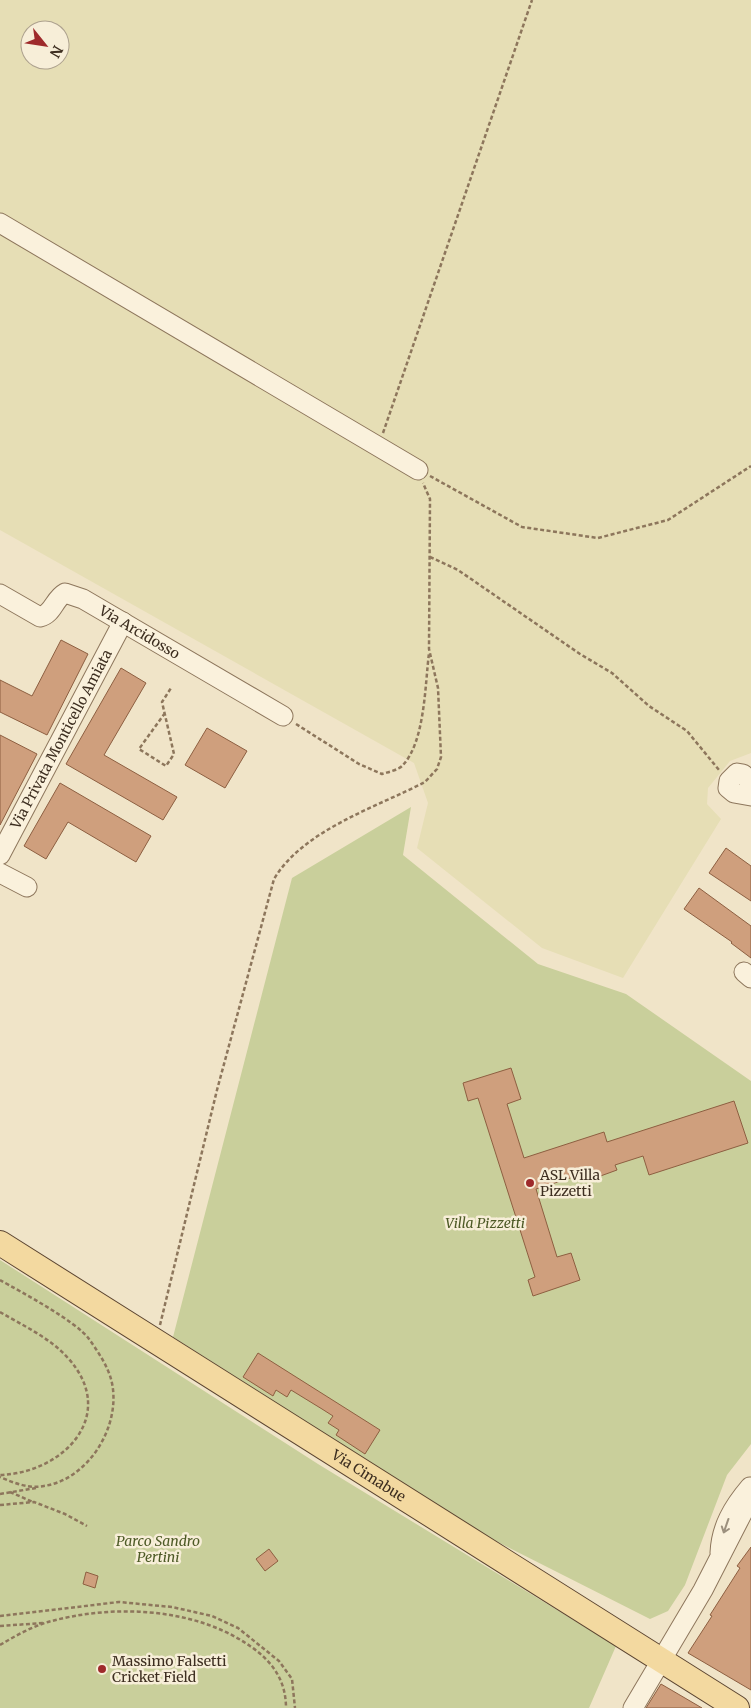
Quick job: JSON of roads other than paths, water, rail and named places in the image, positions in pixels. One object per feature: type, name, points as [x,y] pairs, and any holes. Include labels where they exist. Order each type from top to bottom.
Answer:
[{"type":"main road","name":"Via Cimabue","points":[[0,1243],[660,1661],[738,1708]]},
{"type":"street","points":[[0,223],[418,470]]},
{"type":"street","name":"Via Arcidosso","points":[[0,594],[40,617],[49,612],[60,596],[65,593],[73,594],[283,716]]},
{"type":"street","name":"Via Privata Monticello Amiata","points":[[0,855],[123,622]]},
{"type":"street","points":[[751,782],[743,774],[733,775],[729,781],[728,788],[734,793],[751,796]]},
{"type":"street","points":[[0,873],[27,887]]},
{"type":"street","points":[[720,1553],[721,1542],[730,1514],[750,1486]]},
{"type":"street","points":[[633,1708],[703,1590],[720,1553],[748,1512],[750,1486]]},
{"type":"place","name":"ASL Villa Pizzetti","points":[[530,1183]]},
{"type":"place","name":"Massimo Falsetti Cricket Field","points":[[102,1669]]},
{"type":"park label","name":"Villa Pizzetti","points":[[485,1223]]},
{"type":"park label","name":"Parco Sandro Pertini","points":[[158,1549]]}]
